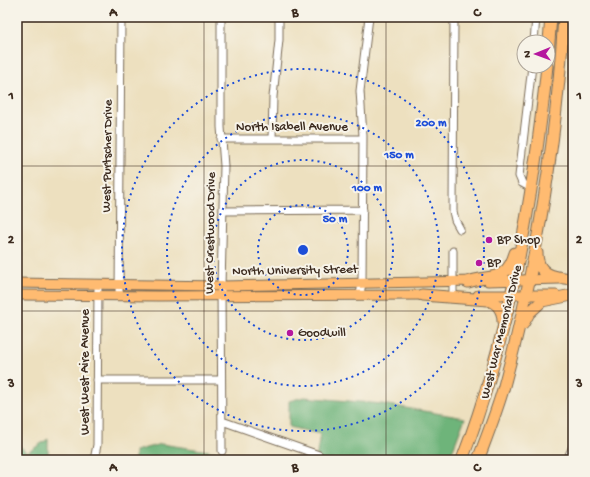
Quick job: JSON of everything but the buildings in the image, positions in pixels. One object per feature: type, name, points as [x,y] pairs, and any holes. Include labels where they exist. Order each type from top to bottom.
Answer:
[{"type":"highway","points":[[550,34],[551,17]]},
{"type":"highway","name":"West War Memorial Drive","points":[[478,460],[504,386],[530,280],[538,240],[551,155],[564,17]]},
{"type":"highway","name":"West War Memorial Drive","points":[[462,460],[475,426],[503,331],[511,295],[538,143],[546,74]]},
{"type":"highway","points":[[468,282],[497,276],[509,267],[519,238],[530,187]]},
{"type":"highway","points":[[538,240],[537,258],[541,268],[551,276],[572,279]]},
{"type":"highway","points":[[422,295],[486,299],[495,303],[500,309],[503,315],[503,331]]},
{"type":"highway","points":[[504,386],[523,324],[529,313],[544,300],[573,295]]},
{"type":"main road","name":"North University Street","points":[[17,284],[221,286],[572,279]]},
{"type":"main road","name":"North University Street","points":[[17,295],[422,295]]},
{"type":"main road","points":[[453,296],[573,295]]},
{"type":"street","name":"West Purtscher Drive","points":[[118,296],[121,17]]},
{"type":"street","name":"West Crestwood Drive","points":[[221,17],[221,139],[224,166],[221,286],[222,451]]},
{"type":"street","points":[[272,139],[273,97],[278,48],[279,17]]},
{"type":"street","points":[[360,295],[362,283],[363,139],[360,90],[369,17]]},
{"type":"street","points":[[454,17],[453,211],[455,220],[460,229]]},
{"type":"street","points":[[535,34],[536,17]]},
{"type":"street","points":[[530,187],[522,184],[519,176],[531,74]]},
{"type":"street","name":"North Isabell Avenue","points":[[221,139],[363,139]]},
{"type":"street","points":[[223,211],[362,210]]},
{"type":"street","points":[[453,251],[453,296]]},
{"type":"street","name":"West West Aire Avenue","points":[[94,460],[97,445],[96,380],[98,284]]},
{"type":"street","points":[[96,380],[221,380]]},
{"type":"street","points":[[222,421],[319,455]]},
{"type":"street","points":[[567,460],[572,451]]},
{"type":"green space","points":[[304,397],[382,404],[465,418],[449,460],[316,460],[320,434],[289,427],[289,401]]},
{"type":"green space","points":[[48,439],[48,460],[17,460],[17,443],[27,453]]},
{"type":"green space","points":[[161,444],[229,454],[247,460],[135,460],[135,451]]},
{"type":"place","name":"BP Shop","points":[[489,240]]},
{"type":"place","name":"BP","points":[[479,263]]},
{"type":"place","name":"Goodwill","points":[[290,333]]}]
